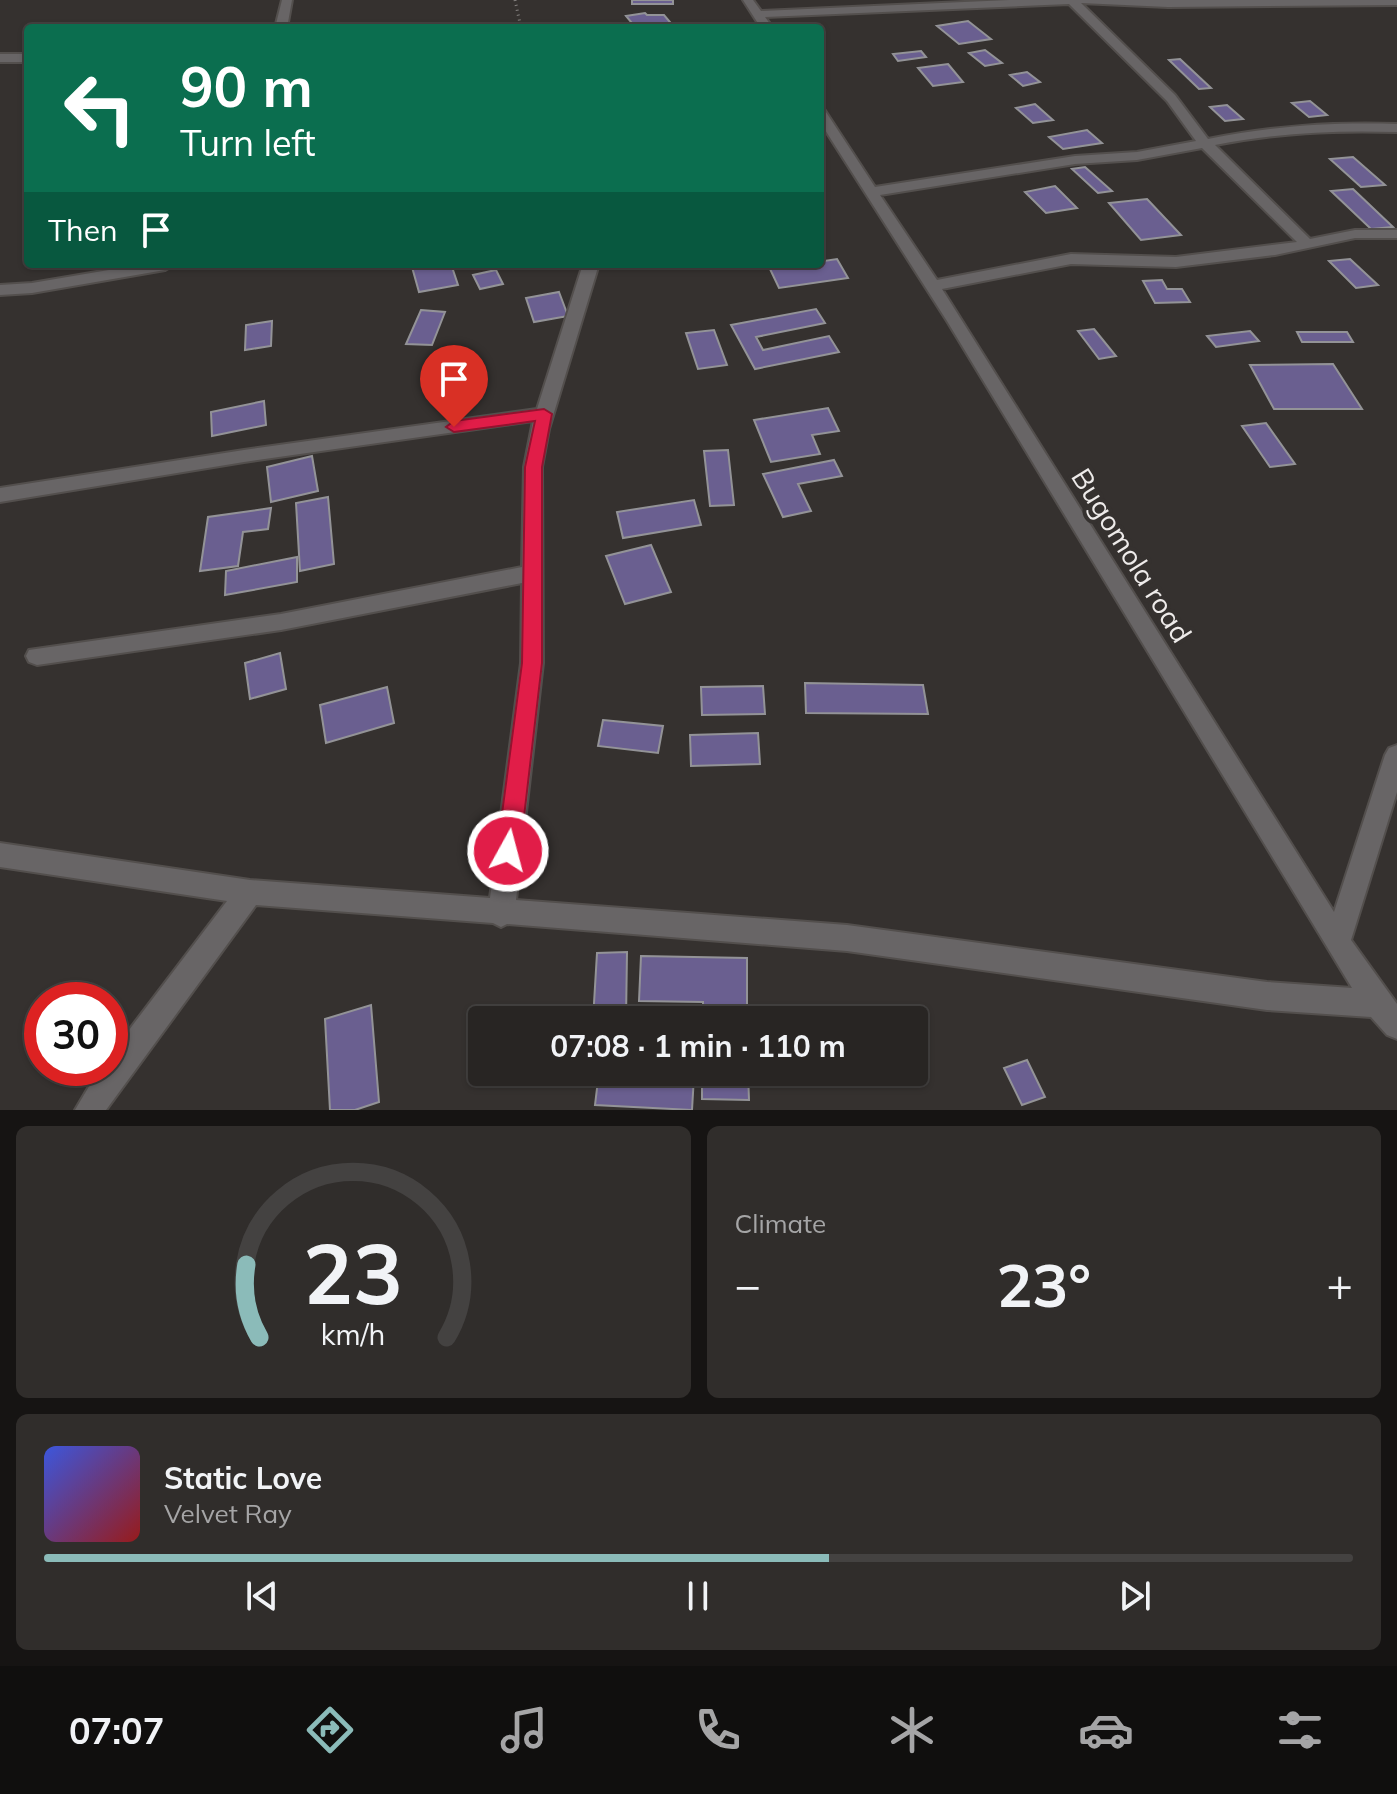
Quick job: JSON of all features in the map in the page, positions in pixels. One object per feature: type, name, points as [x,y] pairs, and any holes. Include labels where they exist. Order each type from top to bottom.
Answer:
[{"type":"street","points":[[282,24],[287,0]]},
{"type":"street","points":[[748,0],[764,24]]},
{"type":"street","points":[[1072,1],[1171,98],[1204,142],[1307,244]]},
{"type":"street","points":[[757,14],[981,2],[1397,2]]},
{"type":"street","points":[[0,58],[24,58]]},
{"type":"street","name":"Bugomola road","points":[[824,118],[932,286],[1337,942],[1378,1004],[1397,1025]]},
{"type":"street","points":[[871,192],[1075,160],[1137,156],[1298,128],[1397,128]]},
{"type":"street","points":[[932,286],[1065,260],[1159,263],[1275,251],[1355,234],[1397,234]]},
{"type":"street","points":[[0,290],[32,288],[148,268]]},
{"type":"street","points":[[501,914],[532,663],[533,467],[544,414],[590,268]]},
{"type":"street","points":[[0,495],[244,456],[544,414]]},
{"type":"street","points":[[37,656],[281,622],[532,573]]},
{"type":"street","points":[[1337,942],[1397,755]]},
{"type":"street","points":[[0,855],[250,892],[501,914],[847,938],[1267,996],[1378,1004]]},
{"type":"street","points":[[90,1110],[105,1085],[250,892]]},
{"type":"path","points":[[515,0],[520,24]]},
{"type":"building","points":[[632,0],[673,0],[673,4],[632,4]]},
{"type":"building","points":[[645,13],[664,15],[672,24],[633,24],[626,16]]},
{"type":"building","points":[[968,21],[991,39],[959,44],[937,26]]},
{"type":"building","points":[[985,50],[1002,63],[985,66],[969,53]]},
{"type":"building","points":[[921,51],[926,57],[898,61],[893,54]]},
{"type":"building","points":[[1180,59],[1211,88],[1199,89],[1169,60]]},
{"type":"building","points":[[948,64],[963,82],[933,86],[918,68]]},
{"type":"building","points":[[1027,72],[1040,82],[1023,86],[1010,75]]},
{"type":"building","points":[[1310,101],[1327,115],[1309,117],[1292,103]]},
{"type":"building","points":[[1035,104],[1053,120],[1033,123],[1016,108]]},
{"type":"building","points":[[1227,105],[1243,119],[1225,121],[1210,107]]},
{"type":"building","points":[[1087,130],[1102,143],[1063,149],[1049,137]]},
{"type":"building","points":[[1353,157],[1385,185],[1361,187],[1330,159]]},
{"type":"building","points":[[1085,167],[1112,191],[1098,193],[1072,169]]},
{"type":"building","points":[[1055,186],[1077,208],[1046,213],[1025,192]]},
{"type":"building","points":[[1353,189],[1393,227],[1371,229],[1331,191]]},
{"type":"building","points":[[1147,199],[1181,235],[1141,240],[1109,203]]},
{"type":"building","points":[[837,259],[848,278],[779,288],[770,269],[824,268],[824,261]]},
{"type":"building","points":[[1350,259],[1378,285],[1356,288],[1329,261]]},
{"type":"building","points":[[412,268],[452,268],[458,285],[419,292]]},
{"type":"building","points":[[496,270],[503,284],[480,289],[473,275]]},
{"type":"building","points":[[1162,280],[1167,289],[1182,289],[1190,302],[1155,303],[1143,281]]},
{"type":"building","points":[[559,292],[568,316],[534,322],[526,298]]},
{"type":"building","points":[[816,309],[825,323],[756,337],[763,350],[829,336],[839,352],[755,369],[731,325]]},
{"type":"building","points":[[421,310],[445,312],[432,345],[406,344]]},
{"type":"building","points":[[272,321],[271,346],[245,350],[246,325]]},
{"type":"building","points":[[1094,329],[1116,356],[1099,359],[1078,331]]},
{"type":"building","points":[[714,330],[727,365],[698,369],[686,333]]},
{"type":"building","points":[[1250,331],[1259,341],[1216,347],[1207,336]]},
{"type":"building","points":[[1297,332],[1347,332],[1353,342],[1302,342]]},
{"type":"building","points":[[1333,364],[1362,409],[1274,409],[1250,365]]},
{"type":"building","points":[[264,401],[266,425],[212,436],[211,412]]},
{"type":"building","points":[[828,408],[839,431],[812,435],[820,454],[771,462],[754,420]]},
{"type":"building","points":[[1266,423],[1295,464],[1270,467],[1242,426]]},
{"type":"building","points":[[728,450],[734,505],[710,506],[704,451]]},
{"type":"building","points":[[312,456],[318,491],[271,502],[267,467]]},
{"type":"building","points":[[834,460],[842,476],[798,484],[811,511],[783,517],[763,474]]},
{"type":"building","points":[[328,497],[334,564],[300,571],[296,503]]},
{"type":"building","points":[[694,500],[701,525],[623,538],[617,512]]},
{"type":"building","points":[[271,508],[268,529],[243,532],[238,566],[200,571],[208,517]]},
{"type":"building","points":[[651,545],[671,592],[625,604],[606,556]]},
{"type":"building","points":[[297,557],[297,582],[225,595],[226,571]]},
{"type":"building","points":[[280,653],[286,689],[250,699],[245,663]]},
{"type":"building","points":[[805,683],[923,685],[928,714],[806,713]]},
{"type":"building","points":[[763,686],[765,714],[702,715],[701,687]]},
{"type":"building","points":[[387,687],[394,723],[326,743],[320,705]]},
{"type":"building","points":[[603,720],[663,726],[658,753],[598,746]]},
{"type":"building","points":[[758,733],[760,764],[691,766],[690,735]]},
{"type":"building","points":[[627,952],[626,1006],[594,1006],[597,953]]},
{"type":"building","points":[[641,956],[747,958],[747,1006],[639,1001]]},
{"type":"building","points":[[371,1005],[379,1102],[355,1110],[330,1110],[325,1019]]},
{"type":"building","points":[[1027,1060],[1045,1097],[1022,1105],[1004,1068]]},
{"type":"building","points":[[597,1086],[693,1086],[692,1110],[595,1105]]},
{"type":"building","points":[[702,1086],[748,1086],[749,1100],[702,1099]]},
{"type":"route","points":[[454,427],[544,414],[533,467],[532,663],[508,851]]}]
